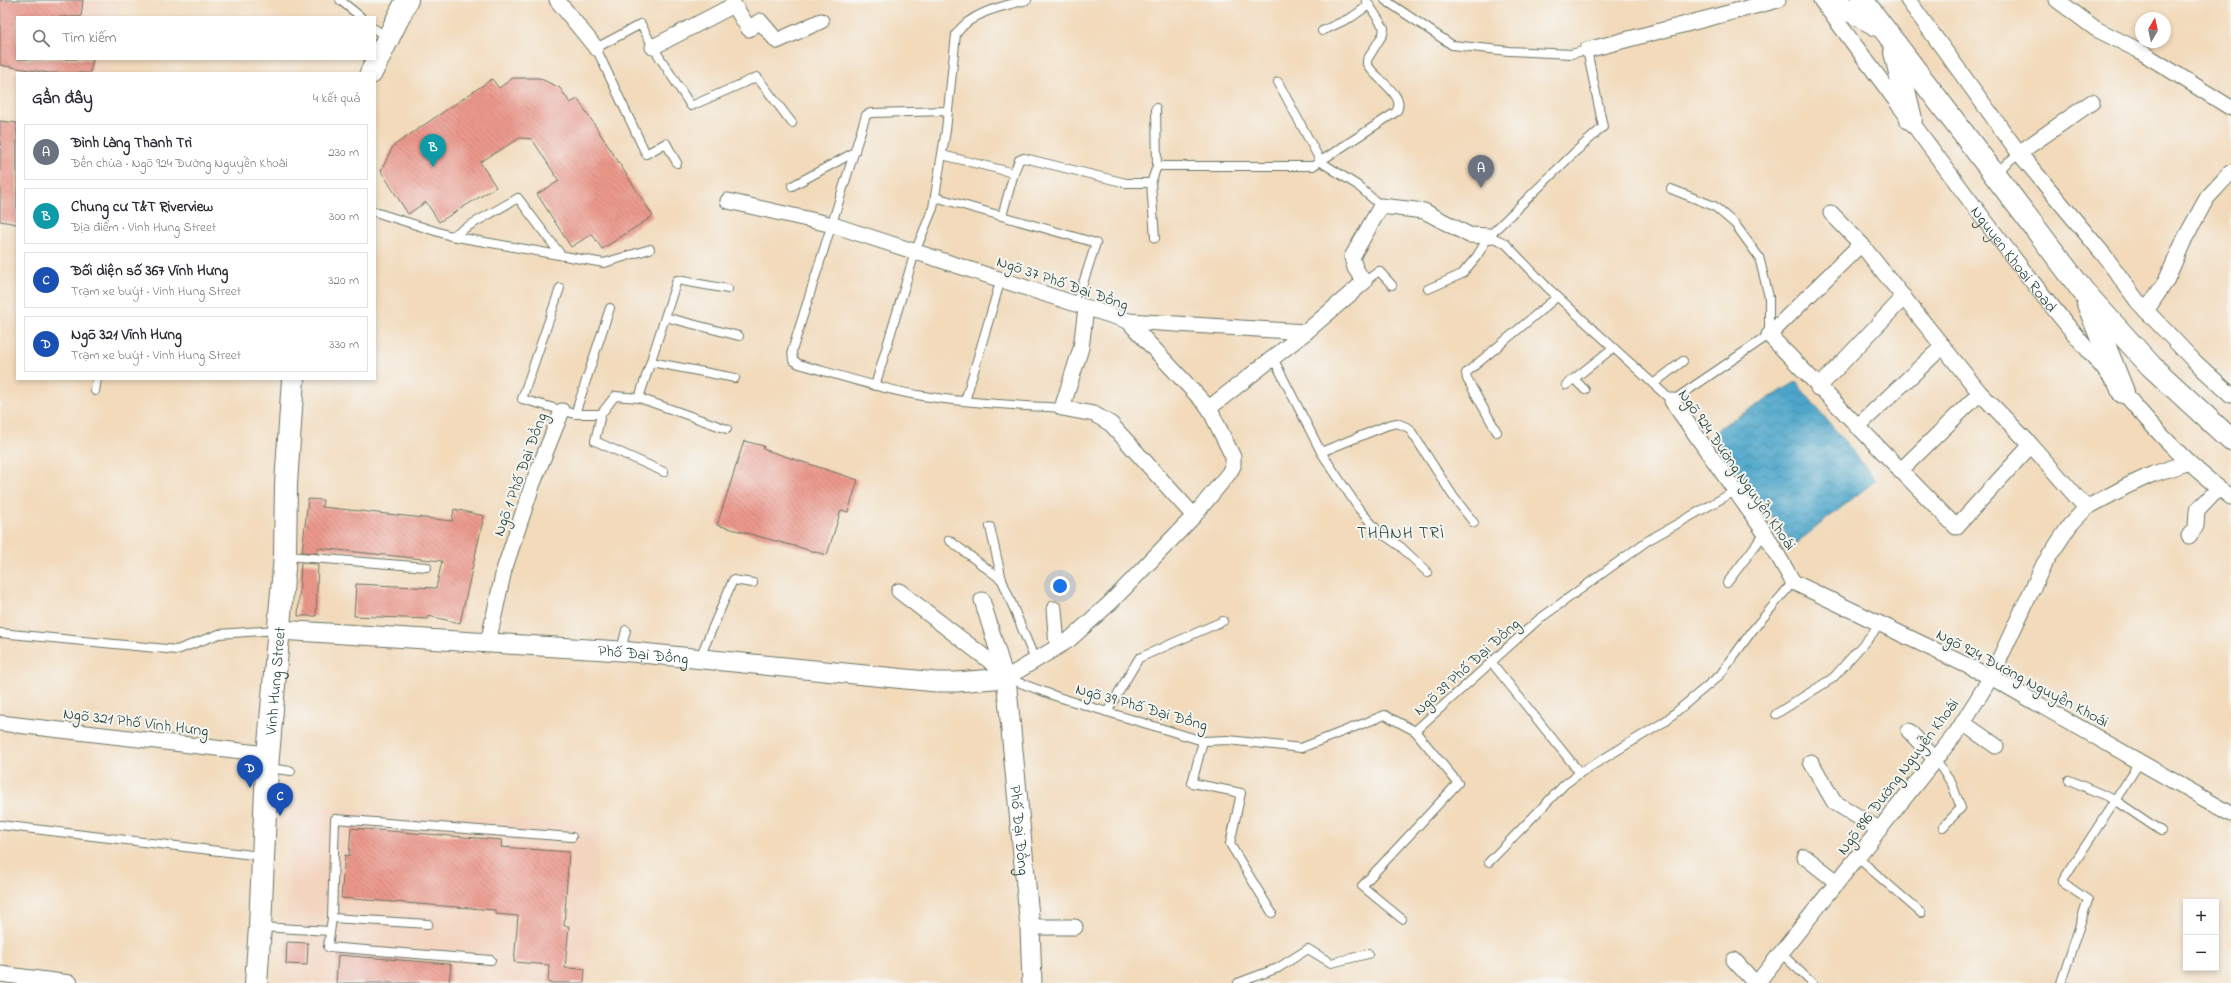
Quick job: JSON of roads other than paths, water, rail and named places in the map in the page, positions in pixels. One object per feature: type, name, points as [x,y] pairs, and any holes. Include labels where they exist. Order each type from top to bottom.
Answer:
[{"type":"main road","points":[[376,54],[381,34],[407,0]]},
{"type":"main road","points":[[1830,0],[1888,36],[1911,119]]},
{"type":"main road","name":"Nguyen Khoai Road","points":[[1862,0],[2083,291],[2151,366],[2231,440]]},
{"type":"main road","points":[[371,72],[374,60]]},
{"type":"main road","points":[[2083,291],[2123,392]]},
{"type":"main road","name":"Vinh Hung Street","points":[[256,983],[268,761],[284,556],[286,484],[293,380]]},
{"type":"street","points":[[557,0],[596,48]]},
{"type":"street","points":[[1587,50],[1778,0]]},
{"type":"street","name":"Nguyen Khoai Road","points":[[1821,0],[2050,305],[2123,392],[2187,462],[2231,497]]},
{"type":"street","points":[[1908,0],[2019,153],[2104,255],[2138,302],[2195,362],[2231,395]]},
{"type":"street","points":[[2057,0],[2096,29],[2138,50],[2231,108]]},
{"type":"street","points":[[653,47],[734,5],[749,29],[760,21],[777,41],[821,21]]},
{"type":"street","points":[[2019,153],[2092,102]]},
{"type":"street","points":[[2146,311],[2166,281],[2184,238],[2207,198],[2231,172]]},
{"type":"street","name":"Ngõ 37 Phố Đại Đồng","points":[[728,201],[833,224],[1128,321],[1209,408],[1233,456],[1233,466],[1194,516],[1110,603],[1069,640],[1035,660]]},
{"type":"street","points":[[1209,408],[1306,332],[1364,282],[1355,268],[1352,257],[1381,206]]},
{"type":"street","name":"Ngõ 924 Đường Nguyễn Khoái","points":[[1381,206],[1424,211],[1469,235],[1489,236]]},
{"type":"street","points":[[1831,213],[1861,244],[1980,393],[2031,445],[2086,508]]},
{"type":"street","points":[[1861,244],[1769,336],[1818,388],[1956,527],[2031,445]]},
{"type":"street","points":[[1818,388],[1904,298]]},
{"type":"street","points":[[1081,306],[1081,348],[1062,408],[1094,414],[1111,424],[1194,516]]},
{"type":"street","points":[[1128,321],[1306,332]]},
{"type":"street","points":[[1857,427],[1943,346]]},
{"type":"street","points":[[1900,471],[1980,393]]},
{"type":"street","name":"Ngõ 924 Đường Nguyễn Khoái","points":[[1672,401],[1765,533],[1794,582],[1991,677],[2231,814]]},
{"type":"street","name":"Ngõ 1 Phố Đại Đồng","points":[[488,643],[504,570],[533,483],[568,413]]},
{"type":"street","name":"Ngõ 896 Đường Nguyễn Khoái","points":[[1756,983],[1858,858],[1963,723],[1991,677],[2044,564],[2070,526],[2086,508],[2153,474],[2187,462]]},
{"type":"street","points":[[2189,536],[2196,526],[2197,512],[2219,488]]},
{"type":"street","points":[[899,591],[1005,675]]},
{"type":"street","points":[[982,600],[1005,675]]},
{"type":"street","points":[[1054,609],[1057,646]]},
{"type":"street","name":"Phố Đại Đồng","points":[[279,630],[700,657],[936,682],[956,682],[1005,675],[1035,660]]},
{"type":"street","name":"Phố Đại Đồng","points":[[1005,675],[1030,927],[1032,983]]},
{"type":"street","name":"Ngõ 321 Phố Vĩnh Hưng","points":[[0,723],[268,761]]},
{"type":"street","points":[[1963,723],[1996,746]]},
{"type":"street","points":[[1909,731],[1935,759]]},
{"type":"street","points":[[1811,762],[1834,802],[1880,830]]},
{"type":"street","points":[[1805,857],[1837,882]]},
{"type":"street","points":[[1030,927],[1076,927]]},
{"type":"street","points":[[1734,960],[1756,983]]},
{"type":"street","points":[[0,974],[70,983]]},
{"type":"lane","points":[[340,0],[360,16]]},
{"type":"lane","points":[[875,386],[915,252],[933,208],[948,111],[956,34],[962,25],[1002,6],[1027,0]]},
{"type":"lane","points":[[1385,0],[1452,45],[1509,51],[1571,54],[1587,50],[1603,127],[1575,152],[1489,236],[1477,256],[1462,274],[1428,289]]},
{"type":"lane","points":[[1156,166],[1313,166],[1396,112],[1399,108],[1398,98],[1367,64],[1367,60],[1383,34],[1384,28],[1367,3],[1352,17],[1322,31]]},
{"type":"lane","points":[[677,163],[666,143],[646,154],[596,48],[641,24],[653,47],[691,106],[757,77],[792,123]]},
{"type":"lane","points":[[1278,82],[1321,162],[1357,184],[1381,206]]},
{"type":"lane","points":[[1155,238],[1151,183],[1156,166],[1156,108]]},
{"type":"lane","points":[[948,111],[871,113],[864,119],[833,224],[792,351],[793,360],[799,364],[875,386],[917,394],[965,401],[1062,408]]},
{"type":"lane","points":[[792,186],[854,152]]},
{"type":"lane","points":[[1994,174],[2019,153]]},
{"type":"lane","points":[[942,155],[1014,173]]},
{"type":"lane","points":[[1002,216],[1014,173],[1019,160],[1024,158],[1126,183],[1151,183]]},
{"type":"lane","points":[[1671,189],[1714,206],[1735,224],[1759,257],[1770,297],[1769,336],[1672,401]]},
{"type":"lane","points":[[935,197],[1096,243],[1081,306]]},
{"type":"lane","points":[[451,236],[518,198],[561,255]]},
{"type":"lane","points":[[376,212],[451,236],[604,263],[650,249]]},
{"type":"lane","name":"Ngõ 924 Đường Nguyễn Khoái","points":[[1489,236],[1505,243],[1557,296],[1672,401]]},
{"type":"lane","points":[[1364,282],[1379,271],[1392,285]]},
{"type":"lane","points":[[965,401],[1001,279]]},
{"type":"lane","points":[[639,398],[677,280],[728,289]]},
{"type":"lane","points":[[560,288],[522,399],[568,413],[601,414]]},
{"type":"lane","points":[[1497,432],[1467,379],[1466,373],[1557,296]]},
{"type":"lane","points":[[568,413],[610,308]]},
{"type":"lane","points":[[665,317],[739,336]]},
{"type":"lane","points":[[1566,385],[1613,348]]},
{"type":"lane","points":[[1273,358],[1321,452],[1359,509],[1378,531],[1401,547],[1428,573]]},
{"type":"lane","points":[[1653,384],[1683,361]]},
{"type":"lane","points":[[651,362],[735,378]]},
{"type":"lane","points":[[1574,379],[1585,390]]},
{"type":"lane","points":[[95,391],[97,380]]},
{"type":"lane","points":[[664,472],[595,441],[601,414],[615,396],[639,398],[727,429]]},
{"type":"lane","points":[[1321,452],[1388,425],[1403,424],[1409,428],[1453,496],[1474,523]]},
{"type":"lane","name":"Ngõ 39 Phố Đại Đồng","points":[[1005,675],[1107,712],[1203,741],[1228,740],[1301,748],[1385,715],[1415,731],[1538,620],[1647,541],[1735,491]]},
{"type":"lane","points":[[990,527],[1002,580],[1035,660]]},
{"type":"lane","points":[[1727,583],[1765,533]]},
{"type":"lane","points":[[949,540],[1002,580]]},
{"type":"lane","points":[[284,556],[427,567]]},
{"type":"lane","points":[[700,657],[733,580],[753,583]]},
{"type":"lane","points":[[1489,862],[1540,808],[1580,773],[1664,722],[1720,675],[1752,631],[1794,582]]},
{"type":"lane","points":[[1107,712],[1139,658],[1223,621]]},
{"type":"lane","points":[[1776,714],[1833,678],[1881,624]]},
{"type":"lane","points":[[0,633],[177,650],[219,634],[279,630]]},
{"type":"lane","points":[[621,651],[626,630]]},
{"type":"lane","points":[[1492,662],[1580,773]]},
{"type":"lane","points":[[1402,919],[1362,886],[1458,783],[1415,731]]},
{"type":"lane","points":[[1203,741],[1192,783],[1241,793],[1230,844],[1272,913]]},
{"type":"lane","points":[[1935,759],[1952,784],[1961,808],[1942,826]]},
{"type":"lane","points":[[268,761],[291,771]]},
{"type":"lane","points":[[2060,983],[2088,900],[2062,882],[2140,762]]},
{"type":"lane","points":[[2069,780],[2115,800],[2161,831]]},
{"type":"lane","points":[[491,960],[328,946],[332,918],[335,819],[572,837]]},
{"type":"lane","points":[[0,826],[264,856]]},
{"type":"lane","points":[[1858,858],[1921,913]]},
{"type":"lane","points":[[332,918],[428,924]]},
{"type":"lane","points":[[260,927],[330,931]]},
{"type":"lane","points":[[1238,983],[1278,968],[1308,949],[1331,963],[1368,954]]},
{"type":"lane","points":[[1781,953],[1812,983]]},
{"type":"water","points":[[1796,382],[1876,480],[1794,545],[1713,439],[1720,427]]},
{"type":"place","name":"Chung cư T&T Riverview","points":[[433,167]]},
{"type":"place","name":"Đình Làng Thanh Trì","points":[[1481,188]]},
{"type":"place","name":"Ngõ 321 Vĩnh Hưng","points":[[250,788]]},
{"type":"place","name":"Đối diện số 367 Vĩnh Hưng","points":[[280,816]]},
{"type":"district","name":"THANH TRÌ","points":[[1401,532]]}]
